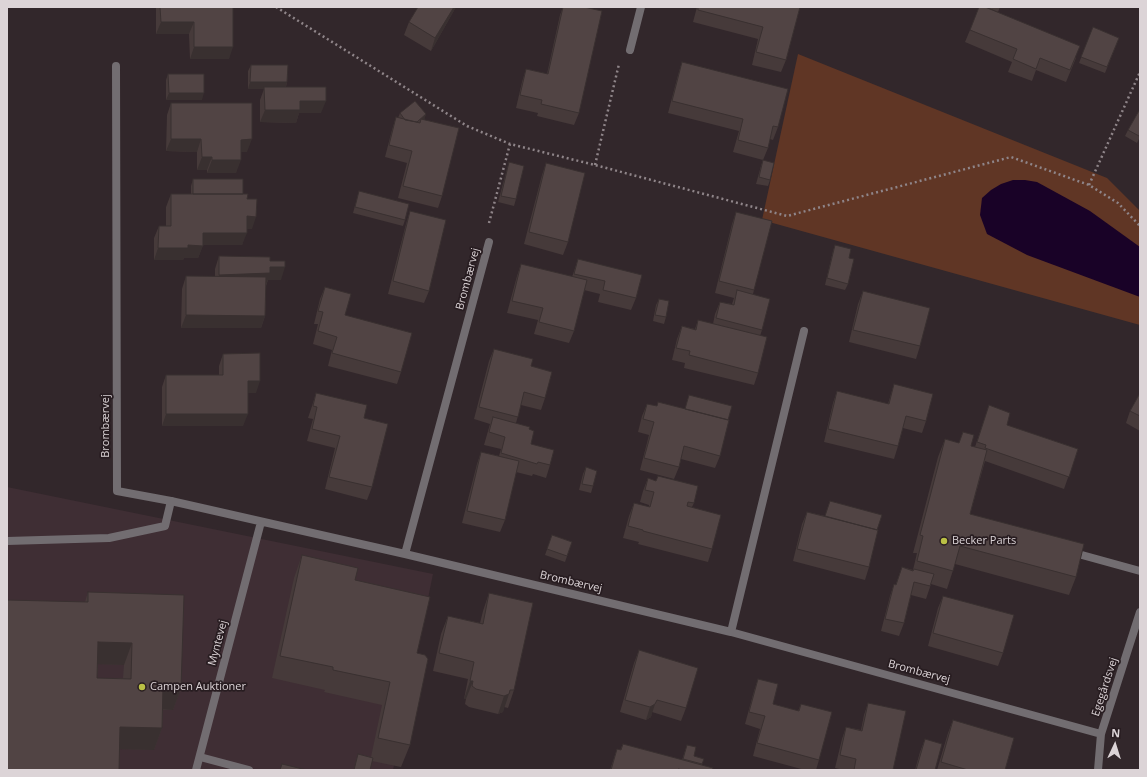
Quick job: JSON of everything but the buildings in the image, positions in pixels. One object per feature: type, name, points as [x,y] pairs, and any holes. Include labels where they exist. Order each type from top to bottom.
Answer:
[{"type":"street","points":[[630,50],[641,7]]},
{"type":"street","name":"Brombærvej","points":[[116,66],[117,491],[171,501],[405,554],[731,632],[1101,734]]},
{"type":"street","name":"Brombærvej","points":[[405,554],[489,242]]},
{"type":"street","points":[[731,632],[804,331]]},
{"type":"street","points":[[7,541],[109,538],[165,526],[171,501]]},
{"type":"street","name":"Myntevej","points":[[196,770],[261,522]]},
{"type":"street","points":[[1066,550],[1140,571]]},
{"type":"street","name":"Egegårdsvej","points":[[1098,770],[1101,734],[1140,612]]},
{"type":"street","points":[[200,757],[249,770]]},
{"type":"path","points":[[276,7],[468,126],[510,144],[787,216],[1010,158],[1089,185],[1118,203],[1140,226]]},
{"type":"path","points":[[595,165],[622,53],[630,50]]},
{"type":"path","points":[[1089,185],[1140,72]]},
{"type":"path","points":[[489,242],[488,227],[510,144]]},
{"type":"shaded area","points":[[798,54],[1107,178],[1140,211],[1140,325],[762,220]]},
{"type":"shaded area","points":[[1013,180],[1037,182],[1090,211],[1140,247],[1140,297],[1027,255],[987,234],[980,215],[982,198],[1001,184]]},
{"type":"shaded area","points":[[7,487],[433,574],[393,770],[7,770]]},
{"type":"place","name":"Becker Parts","points":[[944,541]]},
{"type":"place","name":"Campen Auktioner","points":[[142,687]]}]
